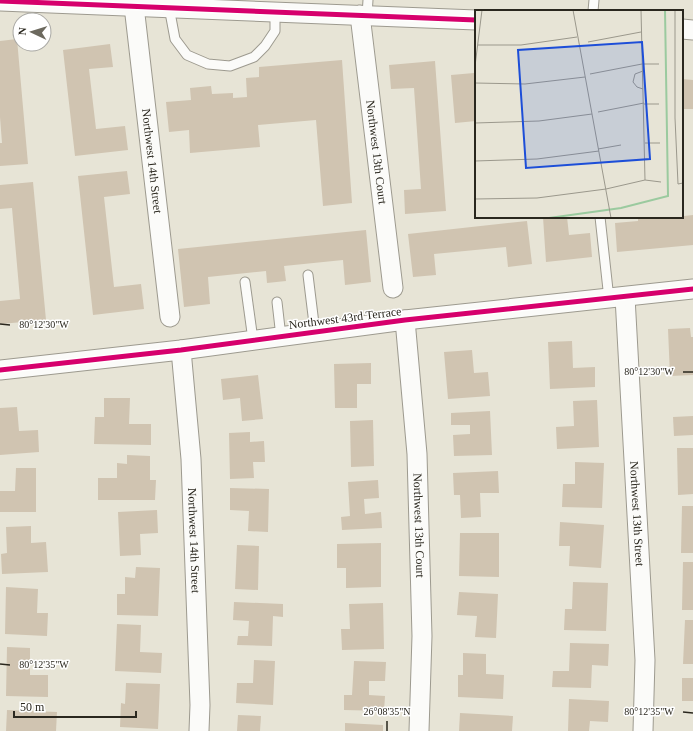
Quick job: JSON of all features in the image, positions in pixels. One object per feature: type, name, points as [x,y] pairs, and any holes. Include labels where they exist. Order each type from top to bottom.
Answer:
[{"type":"street","points":[[0,1],[134,3],[169,7],[275,12],[365,10],[475,20]]},
{"type":"street","name":"Northwest 14th Street","points":[[134,3],[170,317]]},
{"type":"street","name":"Northwest 13th Court","points":[[365,10],[393,288]]},
{"type":"street","name":"Northwest 43rd Terrace","points":[[0,370],[181,350],[405,320],[693,289]]},
{"type":"street","name":"Northwest 13th Street","points":[[617,298],[645,660],[644,731]]},
{"type":"street","name":"Northwest 13th Court","points":[[405,320],[417,454],[422,636],[419,731]]},
{"type":"street","name":"Northwest 14th Street","points":[[181,350],[192,467],[200,697],[199,731]]},
{"type":"lane","points":[[593,10],[594,0]]},
{"type":"lane","points":[[169,7],[175,39],[187,55],[208,64],[230,66],[254,57],[265,46],[275,31],[275,12]]},
{"type":"lane","points":[[600,218],[617,298]]},
{"type":"lane","points":[[308,275],[315,332]]},
{"type":"lane","points":[[245,282],[253,340]]},
{"type":"lane","points":[[277,302],[281,337]]},
{"type":"building","points":[[12,40],[12,52],[18,52],[28,164],[0,166],[0,143],[2,143],[0,117],[0,41]]},
{"type":"building","points":[[110,44],[113,67],[89,69],[96,129],[125,126],[128,150],[75,156],[63,50]]},
{"type":"building","points":[[342,60],[352,203],[323,206],[316,120],[258,125],[260,147],[190,153],[189,130],[169,132],[166,102],[191,100],[190,88],[211,86],[212,94],[233,93],[233,98],[247,97],[246,78],[259,77],[259,67]]},
{"type":"building","points":[[435,61],[446,211],[405,214],[404,190],[421,189],[414,88],[391,89],[389,65]]},
{"type":"building","points":[[474,73],[475,121],[455,123],[451,75]]},
{"type":"building","points":[[683,79],[693,80],[693,109],[683,109]]},
{"type":"building","points":[[127,171],[130,194],[104,197],[114,287],[141,284],[144,309],[93,315],[78,176]]},
{"type":"building","points":[[33,182],[46,320],[0,324],[0,301],[20,299],[12,208],[0,209],[0,185]]},
{"type":"building","points":[[693,215],[693,245],[617,252],[615,223],[638,221],[638,218],[683,218],[683,216]]},
{"type":"building","points":[[543,218],[567,218],[569,235],[590,233],[592,257],[546,262]]},
{"type":"building","points":[[527,221],[532,264],[508,267],[506,247],[434,254],[436,275],[413,277],[408,234]]},
{"type":"building","points":[[366,230],[371,282],[345,285],[343,260],[284,266],[286,281],[267,283],[266,271],[208,277],[210,304],[184,307],[178,249]]},
{"type":"building","points":[[690,328],[691,337],[693,337],[693,375],[670,376],[668,329]]},
{"type":"building","points":[[572,341],[573,368],[595,367],[595,387],[550,389],[548,342]]},
{"type":"building","points":[[472,350],[474,373],[488,372],[490,396],[448,399],[444,352]]},
{"type":"building","points":[[371,363],[371,384],[357,384],[357,408],[335,408],[334,364]]},
{"type":"building","points":[[258,375],[263,419],[242,421],[240,398],[223,400],[221,379]]},
{"type":"building","points":[[104,398],[130,398],[129,424],[151,424],[151,445],[94,444],[95,417],[104,417]]},
{"type":"building","points":[[597,400],[599,447],[557,449],[556,427],[574,426],[573,401]]},
{"type":"building","points":[[17,407],[19,431],[38,430],[39,452],[0,455],[0,408]]},
{"type":"building","points":[[490,411],[492,455],[454,456],[453,435],[470,434],[470,425],[451,425],[451,413]]},
{"type":"building","points":[[693,416],[693,435],[674,436],[673,417]]},
{"type":"building","points":[[373,420],[374,466],[351,467],[350,421]]},
{"type":"building","points":[[250,432],[250,442],[264,441],[265,462],[253,462],[254,478],[230,479],[229,433]]},
{"type":"building","points":[[677,448],[693,448],[693,494],[678,495]]},
{"type":"building","points":[[127,455],[150,456],[150,480],[156,480],[155,500],[98,500],[98,478],[117,478],[117,463],[127,464]]},
{"type":"building","points":[[575,462],[604,463],[602,508],[562,507],[563,484],[575,484]]},
{"type":"building","points":[[16,468],[36,468],[36,512],[0,512],[0,491],[15,491]]},
{"type":"building","points":[[498,471],[499,493],[480,493],[481,517],[461,518],[460,495],[454,495],[453,473]]},
{"type":"building","points":[[378,480],[379,498],[364,499],[365,514],[381,512],[382,528],[342,530],[341,517],[350,516],[348,482]]},
{"type":"building","points":[[230,488],[269,489],[268,532],[248,531],[249,511],[230,510]]},
{"type":"building","points":[[682,506],[693,506],[693,553],[681,553]]},
{"type":"building","points":[[157,510],[158,533],[140,534],[141,555],[120,556],[118,512]]},
{"type":"building","points":[[560,522],[604,525],[601,568],[569,566],[570,546],[559,546]]},
{"type":"building","points":[[31,526],[31,543],[46,542],[48,572],[2,574],[1,554],[7,553],[6,527]]},
{"type":"building","points":[[460,533],[499,533],[499,577],[459,576]]},
{"type":"building","points":[[381,543],[381,587],[346,588],[346,568],[337,568],[337,544]]},
{"type":"building","points":[[237,545],[259,546],[258,590],[235,589]]},
{"type":"building","points":[[683,562],[693,562],[693,610],[682,610]]},
{"type":"building","points":[[136,567],[160,568],[158,616],[117,615],[117,594],[125,594],[125,577],[135,578]]},
{"type":"building","points":[[573,582],[608,583],[606,631],[564,630],[565,609],[572,609]]},
{"type":"building","points":[[6,587],[38,589],[37,613],[48,613],[47,636],[5,634]]},
{"type":"building","points":[[459,592],[498,594],[496,638],[475,637],[477,616],[457,615]]},
{"type":"building","points":[[234,602],[283,604],[283,617],[273,616],[272,646],[237,645],[238,636],[248,636],[249,621],[233,620]]},
{"type":"building","points":[[383,603],[384,649],[342,650],[341,629],[350,629],[349,604]]},
{"type":"building","points":[[685,620],[693,620],[693,664],[683,664]]},
{"type":"building","points":[[117,624],[141,625],[140,652],[162,653],[161,673],[115,671]]},
{"type":"building","points":[[570,643],[609,644],[608,666],[592,665],[591,688],[552,687],[553,671],[569,671]]},
{"type":"building","points":[[7,647],[30,648],[30,675],[48,675],[48,697],[6,696]]},
{"type":"building","points":[[463,653],[486,654],[486,674],[504,675],[503,699],[458,697],[458,675],[463,675]]},
{"type":"building","points":[[254,660],[275,661],[273,705],[236,703],[237,683],[253,683]]},
{"type":"building","points":[[354,661],[386,662],[385,681],[369,681],[369,695],[385,696],[384,711],[344,710],[344,695],[352,695]]},
{"type":"building","points":[[682,678],[693,678],[693,701],[682,701]]},
{"type":"building","points":[[126,683],[160,684],[158,729],[120,727],[121,703],[125,704]]},
{"type":"building","points":[[569,699],[609,701],[608,722],[590,721],[589,731],[568,731]]},
{"type":"building","points":[[7,710],[57,712],[56,731],[6,731]]},
{"type":"building","points":[[460,713],[513,716],[512,731],[459,731]]},
{"type":"building","points":[[238,715],[261,716],[260,731],[237,731]]},
{"type":"building","points":[[345,723],[383,725],[383,731],[345,731]]},
{"type":"cycle path","points":[[0,1],[475,20]]},
{"type":"cycle path","points":[[0,370],[181,350],[405,320],[693,289]]}]
